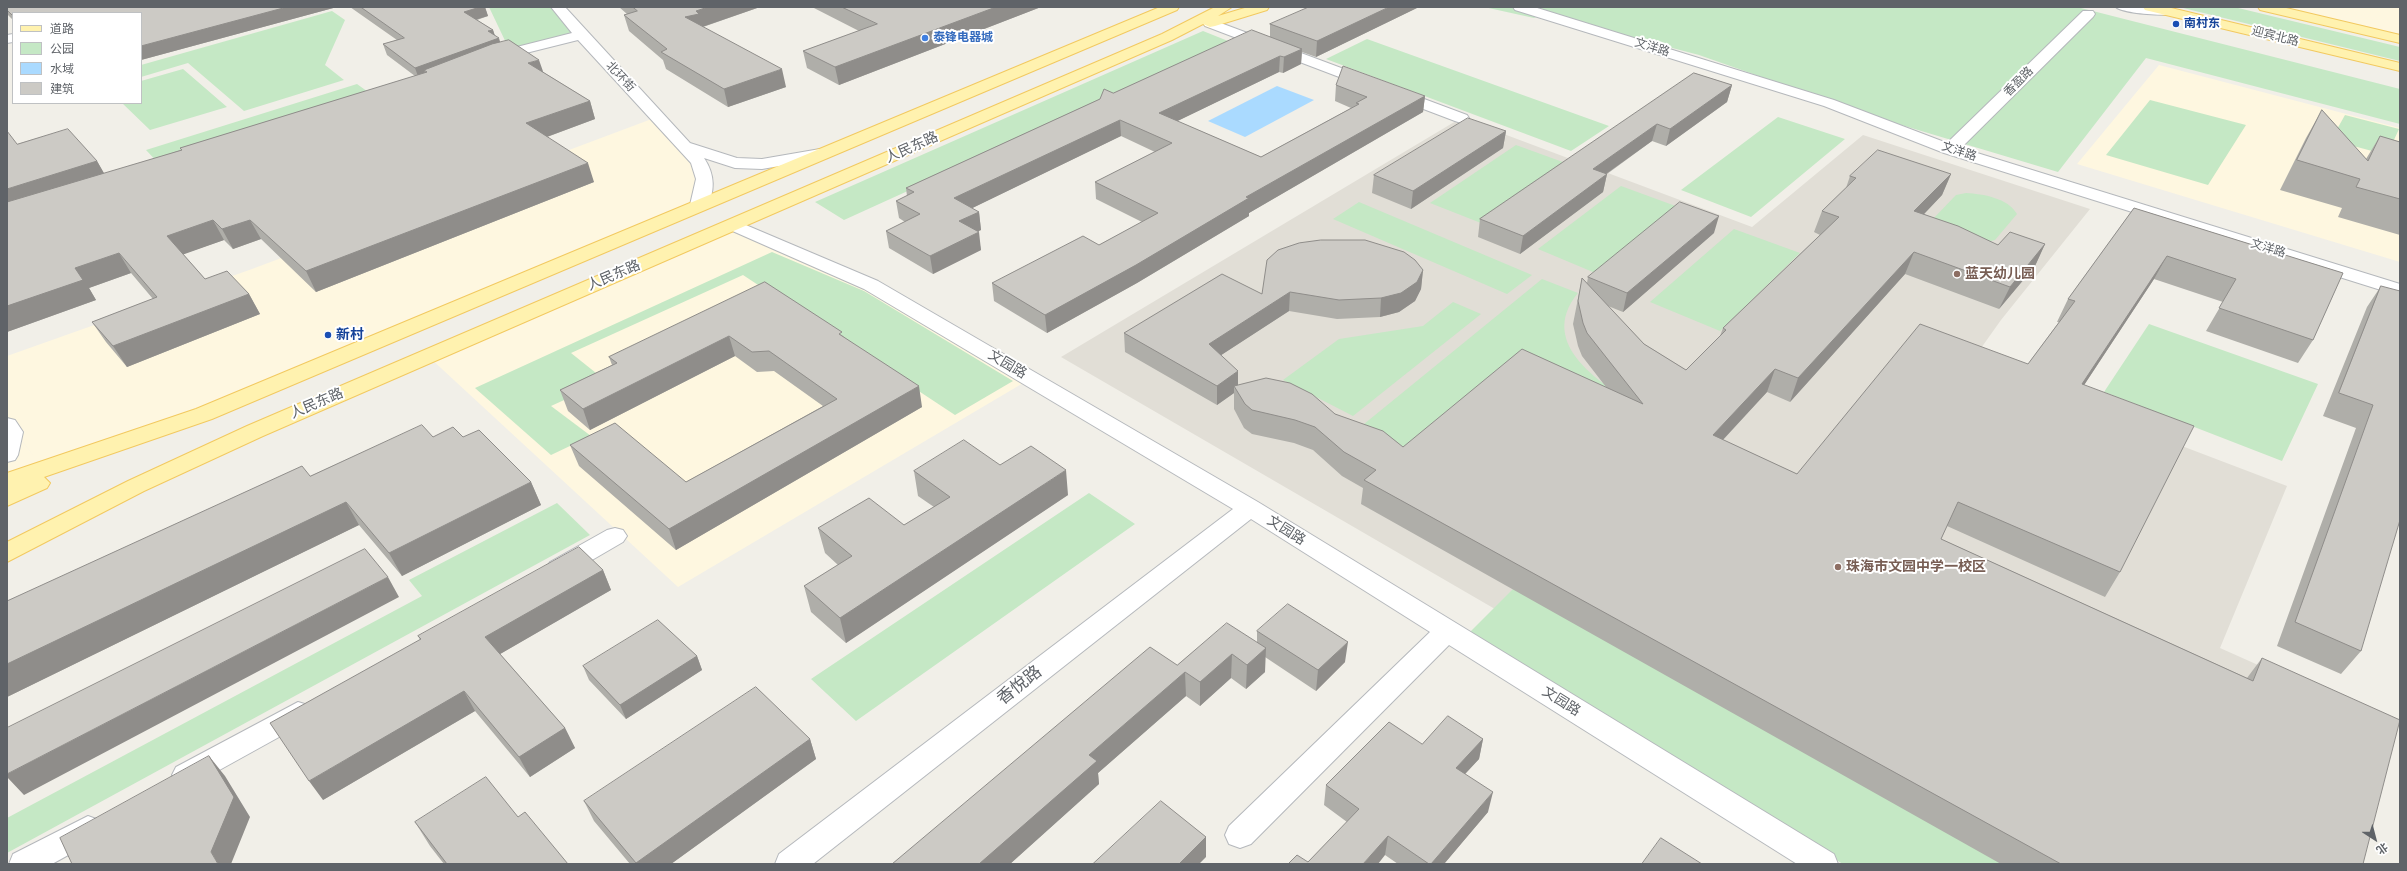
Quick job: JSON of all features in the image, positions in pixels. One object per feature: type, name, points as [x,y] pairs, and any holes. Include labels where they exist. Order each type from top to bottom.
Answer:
[{"type":"main road","points":[[1053,56],[1144,7]]},
{"type":"main road","points":[[7,498],[698,205],[1172,7]]},
{"type":"main road","name":"人民东路","points":[[7,553],[192,460],[1167,37],[1225,7]]},
{"type":"main road","points":[[1167,37],[1262,7]]},
{"type":"main road","name":"迎宾北路","points":[[2150,7],[2400,67]]},
{"type":"main road","name":"迎宾北路","points":[[2265,7],[2400,39]]},
{"type":"main road","points":[[7,481],[204,414]]},
{"type":"main road","points":[[7,536],[192,460]]},
{"type":"street","name":"北环街","points":[[558,7],[580,35],[702,165],[704,170],[704,190],[698,205]]},
{"type":"street","name":"文洋路","points":[[1520,7],[1829,103],[1950,150],[2400,290]]},
{"type":"street","points":[[2097,9],[2117,7]]},
{"type":"street","points":[[2123,7],[2170,12]]},
{"type":"street","name":"香盈路","points":[[1950,150],[2097,9]]},
{"type":"street","points":[[1210,23],[1461,118]]},
{"type":"street","points":[[478,63],[580,35]]},
{"type":"street","name":"北环街","points":[[684,146],[735,163],[762,164],[820,154]]},
{"type":"street","name":"文园路","points":[[734,225],[871,285],[1250,508],[1823,864]]},
{"type":"street","points":[[7,425],[12,432],[7,455]]},
{"type":"street","name":"香悅路","points":[[790,864],[1250,508]]},
{"type":"street","points":[[540,578],[615,536]]},
{"type":"street","points":[[1240,835],[1447,631]]},
{"type":"street","points":[[162,788],[321,700]]},
{"type":"street","points":[[24,864],[107,818]]},
{"type":"shaded area","points":[[2265,7],[2400,7],[2400,39]]},
{"type":"shaded area","points":[[2159,65],[2400,128],[2400,262],[2077,164]]},
{"type":"shaded area","points":[[657,117],[702,172],[698,205],[204,413],[7,481],[7,421],[35,458],[7,420],[7,356],[252,269]]},
{"type":"shaded area","name":"珠海市文园中学一校区","points":[[1461,118],[1752,227],[1863,135],[2090,209],[2001,320],[1969,365],[2287,486],[2220,648],[2397,727],[1934,864],[1061,357]]},
{"type":"shaded area","points":[[733,225],[871,285],[1030,379],[678,587],[429,357]]},
{"type":"green space","points":[[489,7],[550,7],[572,33],[509,49]]},
{"type":"green space","points":[[1484,7],[2077,7],[2400,89],[2400,124],[2146,58],[2058,172],[1878,118],[1699,55],[1543,14],[1534,18]]},
{"type":"green space","points":[[2179,7],[2234,7],[2400,47],[2400,61]]},
{"type":"green space","points":[[332,11],[345,20],[325,65],[344,80],[244,111],[188,63],[142,77],[142,65]]},
{"type":"green space","points":[[1203,31],[1233,43],[844,220],[815,202]]},
{"type":"green space","points":[[1367,39],[1609,126],[1571,151],[1326,59]]},
{"type":"green space","points":[[183,69],[227,107],[150,130],[123,104],[142,104],[142,81]]},
{"type":"green space","points":[[357,84],[375,97],[161,166],[146,150]]},
{"type":"green space","points":[[2150,100],[2246,125],[2208,185],[2106,155]]},
{"type":"green space","points":[[2345,115],[2399,129],[2387,155],[2331,140]]},
{"type":"green space","points":[[1778,117],[1845,139],[1751,217],[1681,190]]},
{"type":"green space","points":[[1516,145],[1571,165],[1486,225],[1430,203]]},
{"type":"green space","points":[[1621,186],[1681,208],[1600,275],[1538,249]]},
{"type":"green space","points":[[1966,193],[1980,194],[1994,198],[2008,204],[2017,214],[1995,240],[1984,243],[1931,221],[1956,195]]},
{"type":"green space","points":[[1359,202],[1532,275],[1507,294],[1333,219]]},
{"type":"green space","points":[[1734,229],[1800,253],[1720,331],[1650,302]]},
{"type":"green space","points":[[772,252],[864,291],[1013,381],[955,415],[743,275],[571,353],[606,381],[551,406],[591,436],[551,455],[475,388]]},
{"type":"green space","points":[[1542,279],[1578,293],[1567,312],[1565,330],[1569,346],[1580,362],[1594,376],[1610,388],[1642,408],[1403,460],[1353,433]]},
{"type":"green space","points":[[1453,302],[1481,314],[1353,416],[1283,380],[1339,339],[1423,326]]},
{"type":"green space","points":[[2149,324],[2318,384],[2282,461],[2104,392]]},
{"type":"green space","points":[[1089,493],[1135,524],[856,721],[811,679]]},
{"type":"green space","points":[[557,503],[590,535],[7,853],[7,818],[422,596],[409,580]]},
{"type":"green space","points":[[1534,568],[2070,864],[1843,864],[1465,637]]},
{"type":"water","points":[[1277,86],[1314,100],[1245,137],[1208,121]]},
{"type":"building","points":[[7,7],[287,7],[142,46],[142,12],[12,12],[12,15],[7,10]]},
{"type":"building","points":[[361,7],[480,7],[464,12],[493,30],[488,31],[499,38],[415,68],[383,44],[404,38]]},
{"type":"building","points":[[633,7],[708,7],[696,11],[699,14],[685,17],[782,69],[724,89],[661,52],[667,49],[624,15],[637,11]]},
{"type":"building","points":[[842,7],[996,7],[835,67],[803,51],[877,24]]},
{"type":"building","points":[[1309,7],[1389,7],[1317,41],[1270,24]]},
{"type":"building","points":[[1252,30],[1302,49],[1284,57],[1280,56],[1159,113],[1261,157],[1359,104],[1356,103],[1367,97],[1336,85],[1343,66],[1425,96],[1246,197],[1249,198],[1136,265],[1045,315],[992,283],[1083,236],[1099,245],[1158,213],[1095,182],[1172,143],[1120,120],[954,198],[979,212],[959,221],[979,232],[930,256],[886,231],[920,214],[896,201],[914,192],[906,188],[1100,99],[1104,89],[1113,93]]},
{"type":"building","points":[[509,40],[539,60],[528,63],[590,101],[526,123],[588,163],[306,271],[250,220],[222,229],[213,220],[167,236],[205,279],[227,271],[249,294],[113,346],[92,322],[157,297],[119,253],[75,268],[83,280],[7,306],[7,202],[182,150],[180,148],[427,72],[424,70],[492,44]]},
{"type":"building","points":[[1694,73],[1732,85],[1670,129],[1657,124],[1593,169],[1607,174],[1523,236],[1480,219]]},
{"type":"building","points":[[2322,110],[2368,161],[2380,136],[2400,142],[2400,199],[2356,187],[2360,179],[2297,160]]},
{"type":"building","points":[[1468,118],[1506,131],[1413,191],[1374,175]]},
{"type":"building","points":[[68,129],[97,161],[7,189],[7,131],[17,144]]},
{"type":"building","points":[[1878,150],[1951,174],[1914,211],[1958,226],[1998,245],[2010,232],[2045,244],[2010,287],[1914,252],[1798,378],[1775,369],[1713,435],[1797,474],[1920,324],[2028,364],[2075,301],[2068,299],[2134,208],[2343,273],[2313,340],[2219,308],[2236,279],[2167,256],[2082,384],[2194,426],[2120,572],[1958,502],[1941,539],[2253,681],[2262,658],[2400,720],[2363,864],[2061,864],[1364,480],[1376,470],[1344,452],[1315,427],[1295,420],[1252,410],[1245,404],[1234,386],[1266,378],[1290,383],[1312,394],[1335,414],[1383,431],[1403,447],[1522,349],[1643,404],[1587,333],[1578,301],[1582,278],[1644,344],[1686,370],[1726,330],[1723,328],[1839,217],[1822,211],[1856,178],[1850,176]]},
{"type":"building","points":[[1680,202],[1719,216],[1627,293],[1588,277]]},
{"type":"building","points":[[1321,240],[1365,240],[1404,252],[1415,260],[1423,270],[1417,282],[1401,293],[1381,298],[1339,300],[1290,292],[1209,344],[1238,371],[1217,386],[1124,333],[1222,274],[1262,294],[1267,260],[1278,250],[1299,243]]},
{"type":"building","points":[[765,282],[842,332],[839,334],[919,386],[669,529],[570,445],[615,423],[686,482],[837,399],[769,351],[752,352],[729,336],[583,409],[560,390],[617,363],[609,357]]},
{"type":"building","points":[[2381,286],[2400,291],[2400,520],[2361,651],[2295,622],[2373,405],[2339,393]]},
{"type":"building","points":[[422,425],[433,437],[453,427],[463,437],[479,430],[531,482],[389,553],[346,502],[7,664],[7,601],[302,466],[310,476]]},
{"type":"building","points":[[964,440],[1000,465],[1031,446],[1066,470],[840,618],[804,586],[852,556],[818,528],[869,498],[904,525],[950,497],[914,471]]},
{"type":"building","points":[[579,547],[603,570],[485,637],[565,728],[519,757],[464,691],[309,781],[270,723],[421,639],[418,636]]},
{"type":"building","points":[[365,549],[388,577],[7,774],[7,728]]},
{"type":"building","points":[[1288,604],[1348,642],[1318,670],[1257,631]]},
{"type":"building","points":[[658,620],[697,656],[620,705],[583,666]]},
{"type":"building","points":[[1227,623],[1266,648],[1247,665],[1232,654],[1200,682],[1185,672],[1089,755],[1097,761],[979,864],[892,864],[1150,647],[1177,665]]},
{"type":"building","points":[[756,687],[810,739],[636,863],[584,801]]},
{"type":"building","points":[[1448,716],[1483,739],[1456,768],[1493,792],[1431,864],[1388,836],[1363,864],[1288,864],[1297,855],[1308,862],[1359,809],[1326,785],[1389,722],[1422,744]]},
{"type":"building","points":[[209,756],[234,797],[211,852],[218,864],[72,864],[60,838]]},
{"type":"building","points":[[486,777],[518,817],[525,812],[568,864],[447,864],[415,822]]},
{"type":"building","points":[[1161,801],[1206,837],[1179,864],[1093,864]]},
{"type":"building","points":[[1661,838],[1702,864],[1642,864]]},
{"type":"place","name":"南村东","points":[[2176,24]]},
{"type":"place","name":"泰锋电器城","points":[[925,38]]},
{"type":"place","name":"蓝天幼儿园","points":[[1957,274]]},
{"type":"place","name":"新村","points":[[328,335]]},
{"type":"place","name":"珠海市文园中学一校区","points":[[1838,567]]}]
